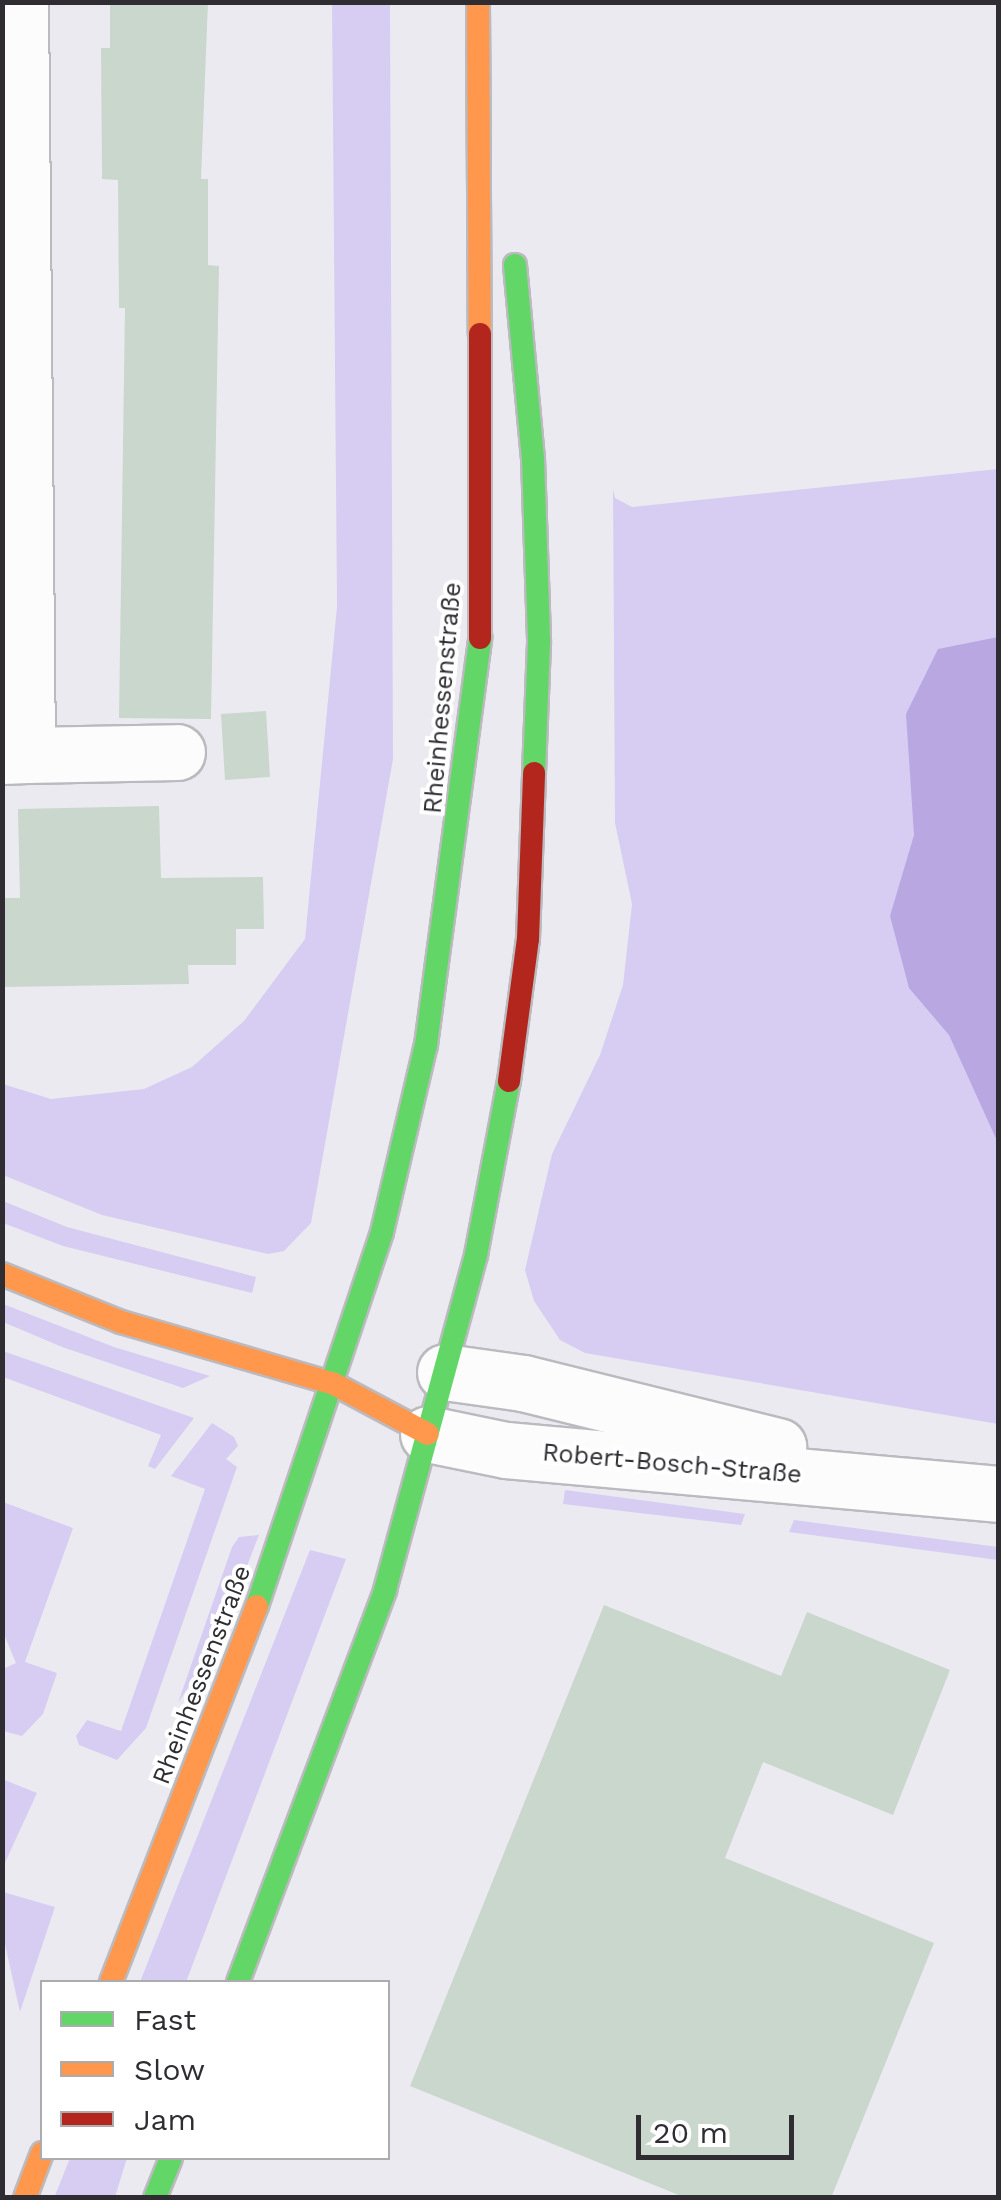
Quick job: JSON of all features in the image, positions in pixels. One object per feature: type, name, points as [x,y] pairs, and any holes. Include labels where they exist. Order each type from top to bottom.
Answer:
[{"type":"main road","name":"Rheinhessenstraße","points":[[481,2],[504,153]]},
{"type":"main road","name":"Rheinhessenstraße","points":[[112,1980],[293,1513],[382,1232],[426,1045],[480,632],[481,2]]},
{"type":"main road","points":[[239,1980],[385,1590],[428,1434],[427,1374],[476,1255],[506,1100],[528,939],[537,798],[533,458],[512,232]]},
{"type":"main road","points":[[2,1274],[121,1322],[334,1384],[428,1434]]},
{"type":"main road","points":[[334,1384],[371,1380]]},
{"type":"main road","points":[[25,2198],[40,2158]]},
{"type":"main road","points":[[155,2198],[170,2160]]},
{"type":"street","points":[[20,2],[15,756],[177,752]]},
{"type":"street","name":"Robert-Bosch-Straße","points":[[427,1374],[523,1383],[917,1482]]},
{"type":"street","name":"Robert-Bosch-Straße","points":[[428,1434],[506,1450],[917,1482],[998,1494]]},
{"type":"shaded area","points":[[332,3],[390,3],[393,759],[311,1223],[284,1251],[268,1254],[102,1215],[3,1175],[3,1084],[51,1099],[144,1089],[192,1067],[244,1021],[305,939],[337,607]]},
{"type":"shaded area","points":[[998,469],[998,1424],[585,1353],[560,1340],[534,1301],[525,1270],[552,1154],[600,1055],[623,985],[632,904],[615,823],[613,489],[615,498],[632,507]]},
{"type":"shaded area","points":[[998,637],[998,1143],[949,1035],[909,988],[890,916],[914,835],[906,714],[938,649]]},
{"type":"shaded area","points":[[3,1201],[67,1227],[256,1277],[252,1293],[63,1246],[3,1223]]},
{"type":"shaded area","points":[[3,1304],[114,1347],[210,1376],[183,1388],[62,1347],[3,1322]]},
{"type":"shaded area","points":[[3,1351],[194,1418],[155,1469],[148,1466],[161,1435],[3,1377]]},
{"type":"shaded area","points":[[212,1423],[234,1437],[238,1446],[226,1459],[237,1467],[146,1728],[117,1760],[79,1745],[76,1736],[87,1720],[121,1731],[205,1489],[171,1476]]},
{"type":"shaded area","points":[[565,1490],[745,1514],[741,1525],[563,1504]]},
{"type":"shaded area","points":[[3,1502],[73,1528],[25,1662],[57,1673],[43,1714],[22,1736],[3,1731],[3,1669],[16,1663],[3,1632]]},
{"type":"shaded area","points":[[794,1520],[998,1547],[998,1560],[789,1532]]},
{"type":"shaded area","points":[[259,1535],[217,1643],[178,1703],[232,1547],[239,1537]]},
{"type":"shaded area","points":[[310,1550],[346,1559],[187,1980],[141,1980]]},
{"type":"shaded area","points":[[2,1779],[37,1793],[3,1867],[2,1867]]},
{"type":"shaded area","points":[[3,1892],[55,1907],[20,2012],[3,1935]]},
{"type":"shaded area","points":[[69,2160],[126,2160],[115,2197],[54,2198]]},
{"type":"building","points":[[110,2],[208,2],[201,179],[208,179],[208,265],[219,266],[211,719],[119,718],[125,308],[119,308],[118,180],[102,179],[101,48],[110,48]]},
{"type":"building","points":[[266,711],[270,777],[225,780],[221,714]]},
{"type":"building","points":[[159,806],[161,878],[263,877],[264,929],[236,929],[236,965],[188,965],[189,984],[2,987],[2,898],[20,898],[18,809]]},
{"type":"building","points":[[604,1605],[781,1676],[807,1612],[950,1670],[893,1815],[763,1762],[725,1858],[934,1943],[831,2198],[686,2198],[410,2086]]},
{"type":"traffic: fast","points":[[515,265],[533,458],[539,643],[534,773]]},
{"type":"traffic: fast","points":[[257,1606],[382,1232],[426,1045],[480,638]]},
{"type":"traffic: fast","points":[[239,1980],[385,1590],[476,1255],[509,1081]]},
{"type":"traffic: fast","points":[[155,2198],[170,2160]]},
{"type":"traffic: slow","points":[[478,2],[480,334]]},
{"type":"traffic: slow","points":[[2,1274],[121,1322],[334,1384],[428,1434]]},
{"type":"traffic: slow","points":[[112,1980],[257,1606]]},
{"type":"traffic: slow","points":[[25,2198],[40,2158]]},
{"type":"traffic: jam","points":[[480,334],[480,638]]},
{"type":"traffic: jam","points":[[509,1081],[528,939],[534,773]]}]
